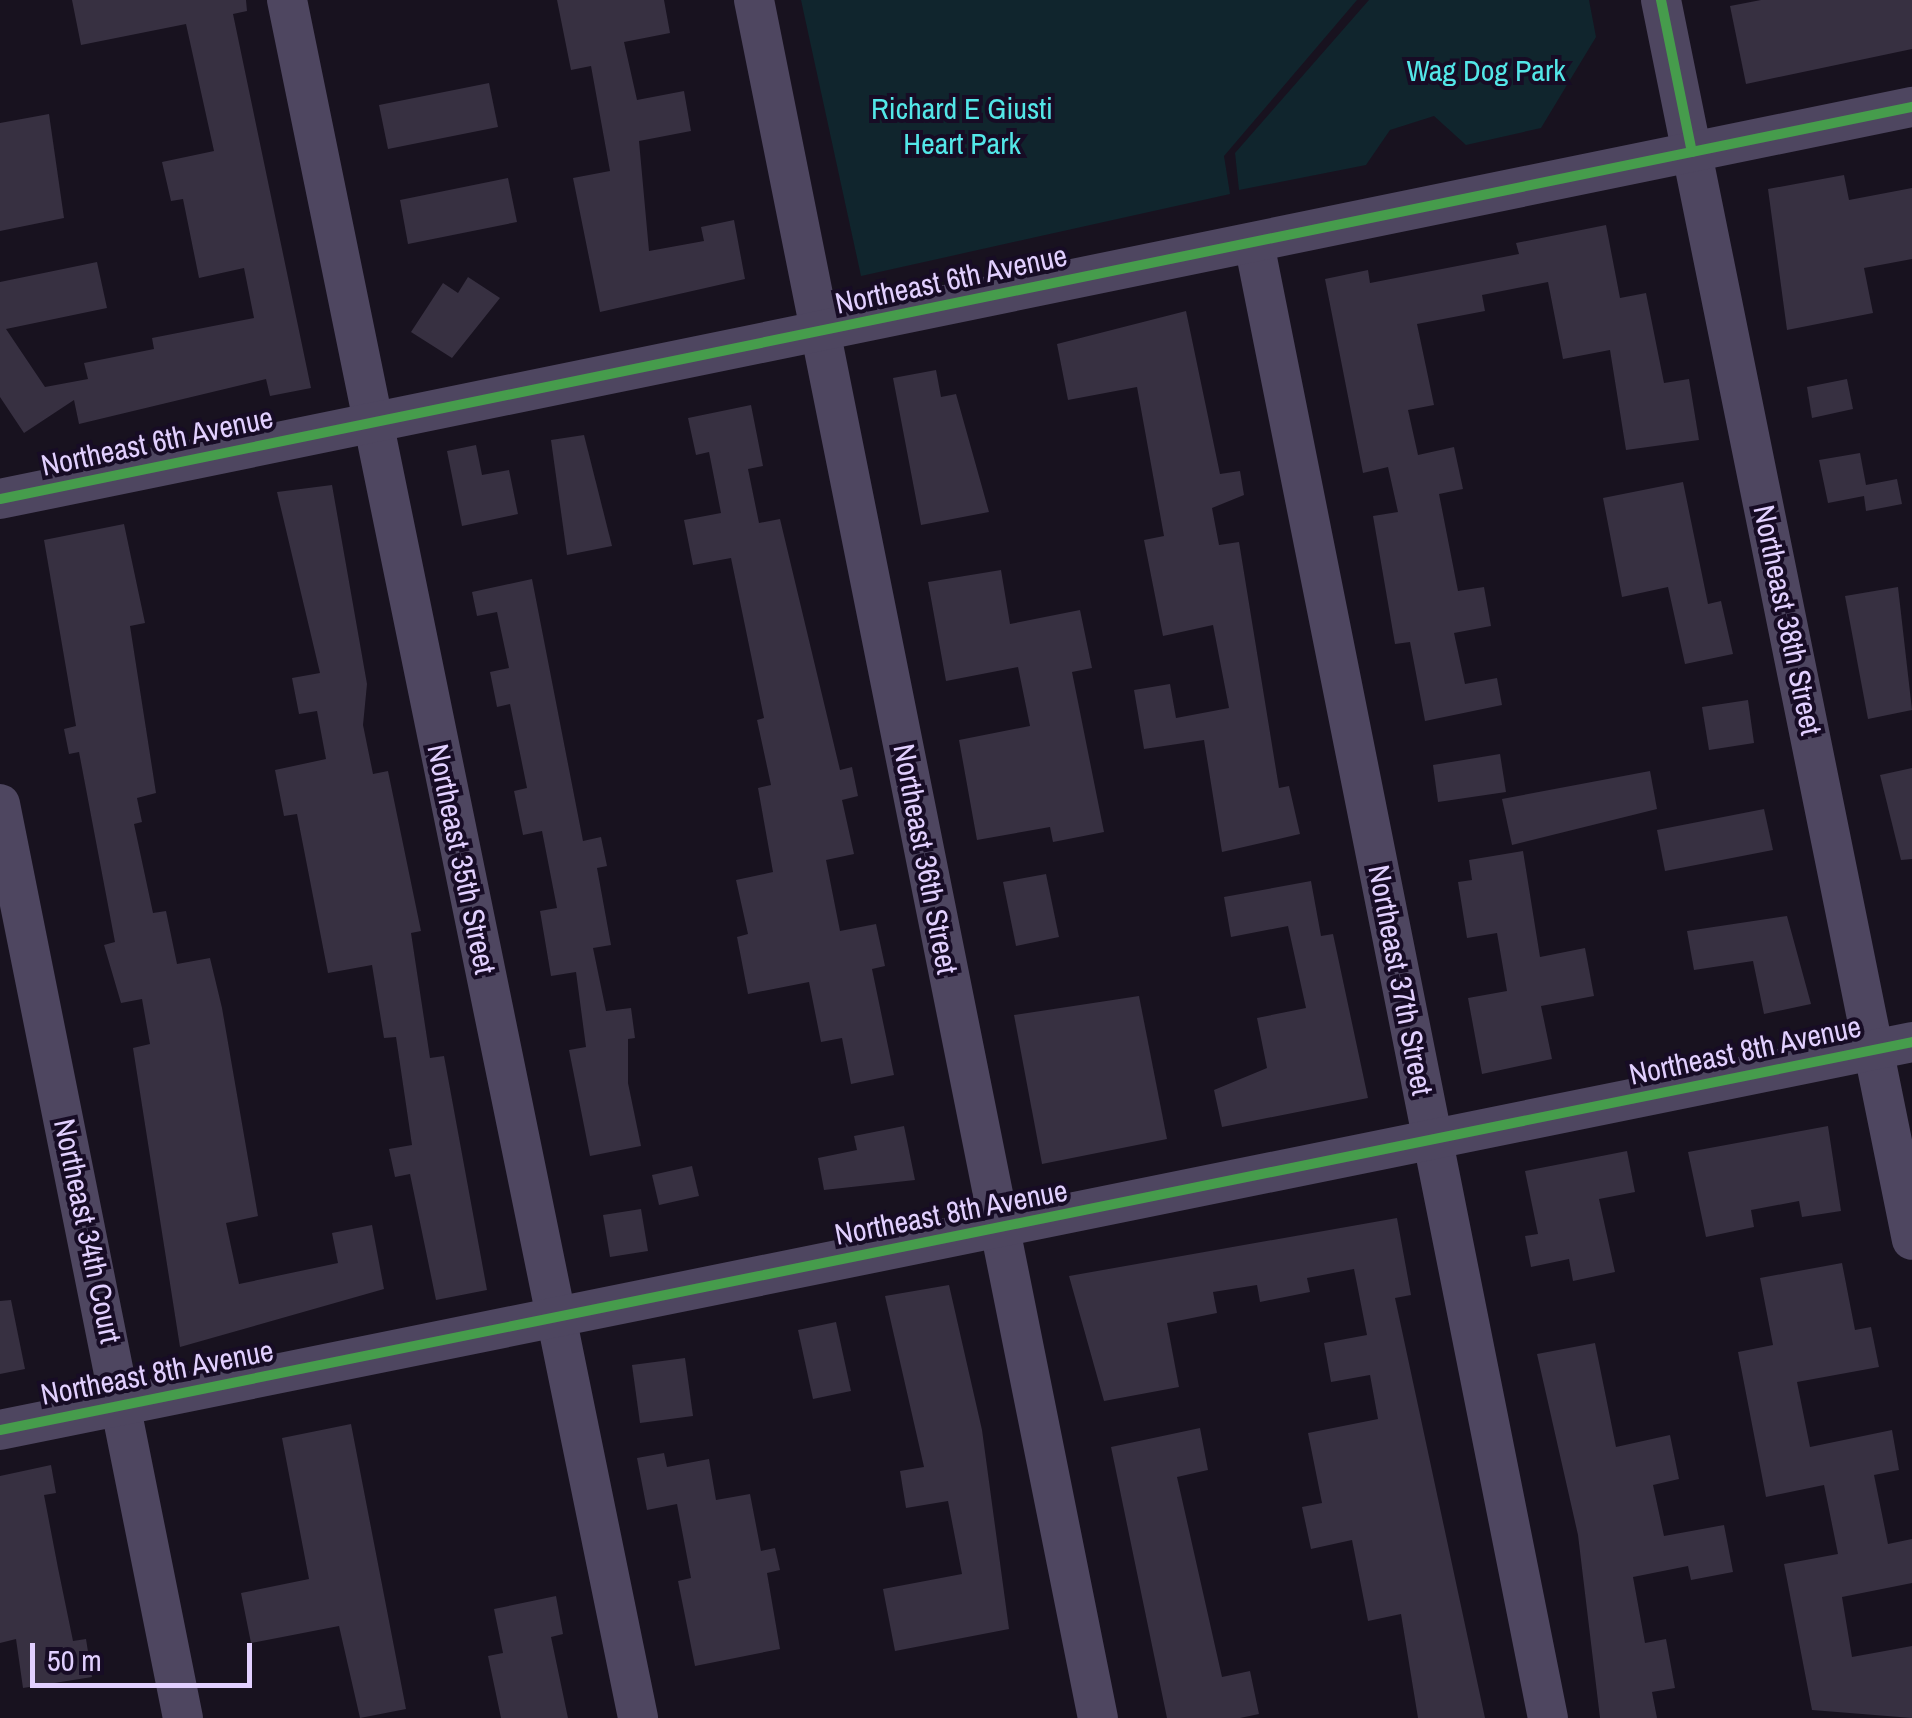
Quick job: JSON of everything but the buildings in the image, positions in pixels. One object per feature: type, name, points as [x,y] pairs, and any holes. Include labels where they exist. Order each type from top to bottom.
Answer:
[{"type":"street","name":"Northeast 35th Street","points":[[286,0],[638,1718]]},
{"type":"street","name":"Northeast 36th Street","points":[[754,0],[1098,1718]]},
{"type":"street","name":"Northeast 38th Street","points":[[1661,0],[1892,1045],[1912,1240]]},
{"type":"street","name":"Northeast 6th Avenue","points":[[0,499],[1912,107]]},
{"type":"street","name":"Northeast 37th Street","points":[[1254,242],[1548,1718]]},
{"type":"street","name":"Northeast 34th Court","points":[[0,804],[184,1718]]},
{"type":"street","name":"Northeast 8th Avenue","points":[[0,1430],[1892,1045]]},
{"type":"green space","name":"Richard E Giusti Heart Park","points":[[801,0],[1357,0],[1224,156],[1230,194],[861,276]]},
{"type":"green space","name":"Wag Dog Park","points":[[1369,0],[1589,0],[1596,37],[1541,128],[1466,145],[1434,116],[1390,130],[1366,165],[1239,190],[1235,153]]},
{"type":"cycle path","points":[[1661,0],[1692,152]]},
{"type":"cycle path","points":[[0,499],[1912,107]]},
{"type":"cycle path","points":[[0,1430],[1912,1042]]}]
